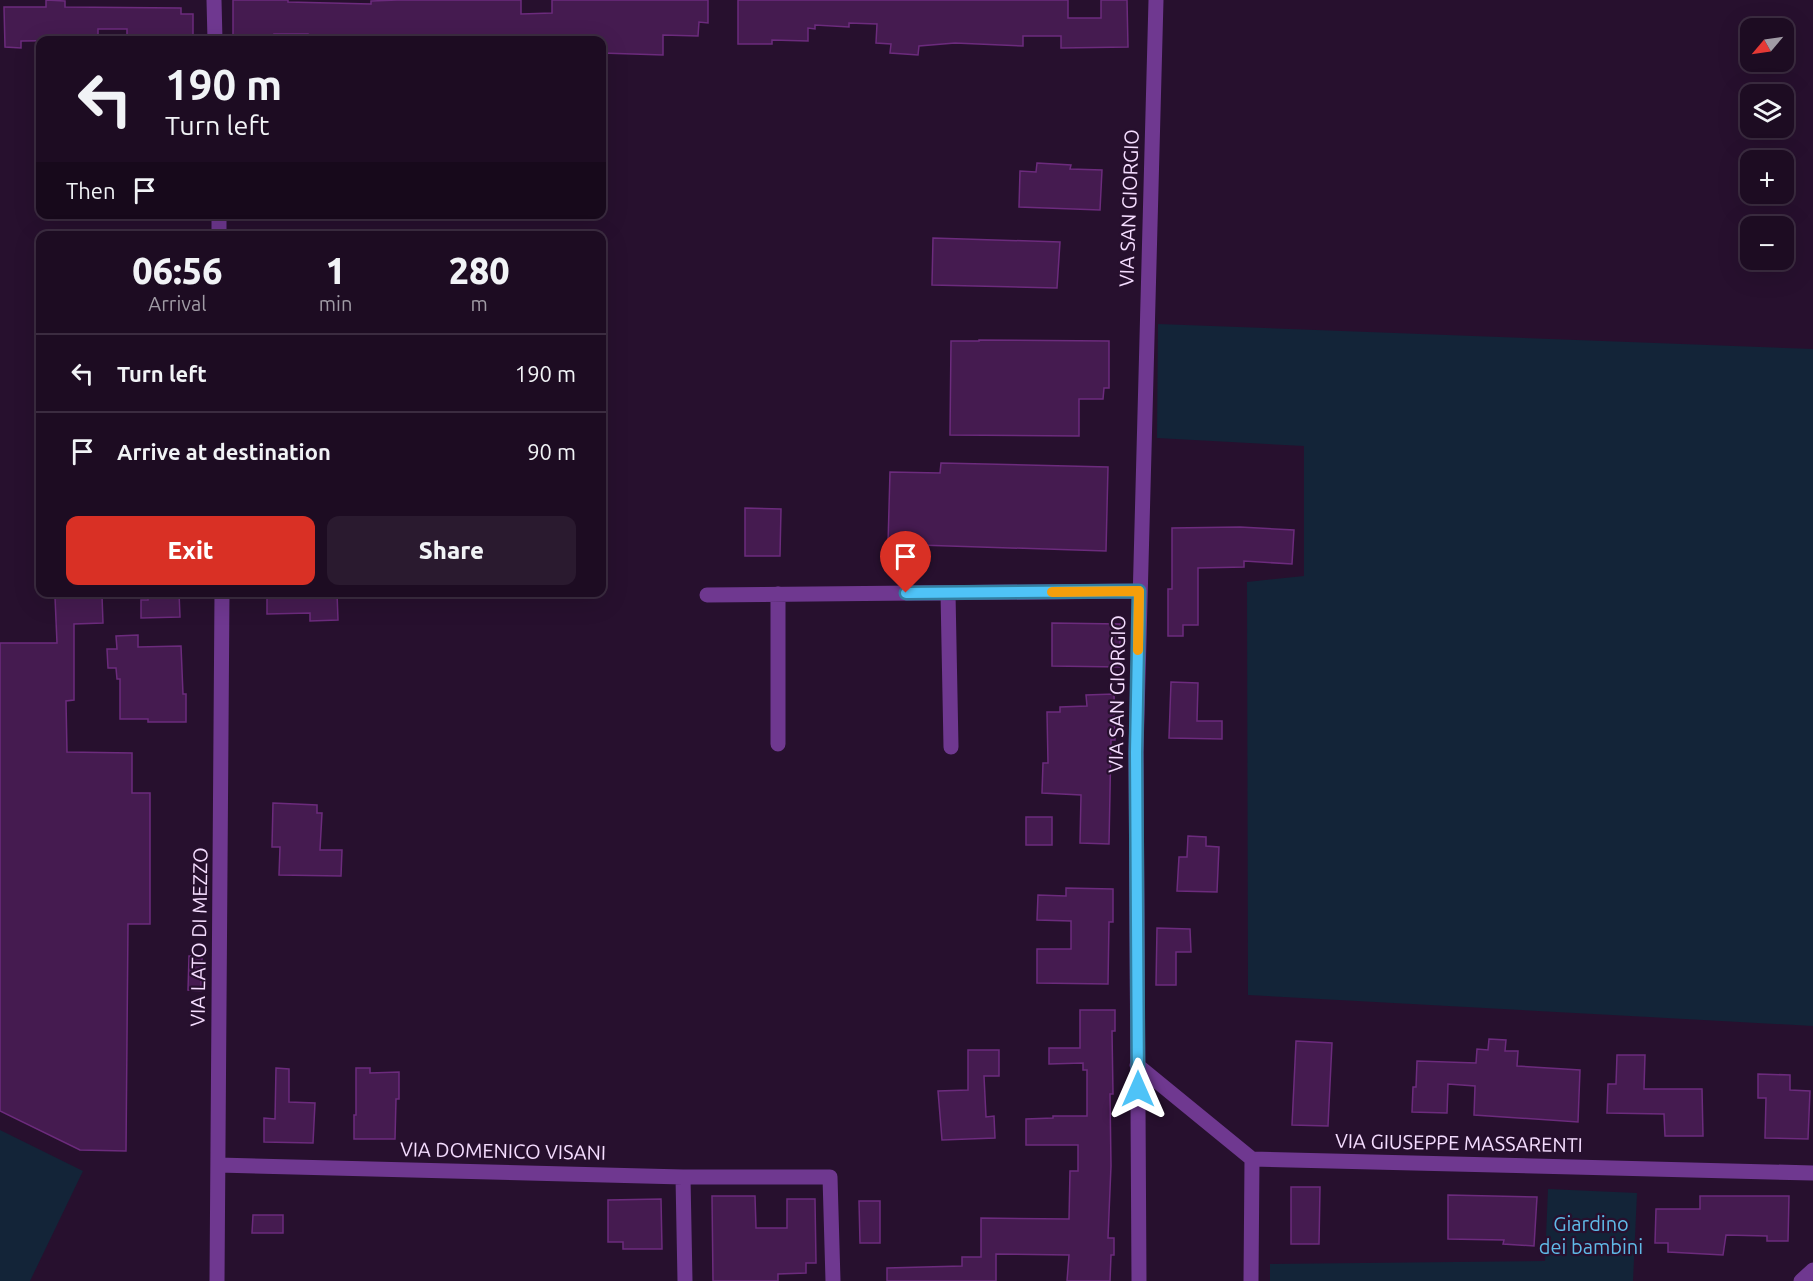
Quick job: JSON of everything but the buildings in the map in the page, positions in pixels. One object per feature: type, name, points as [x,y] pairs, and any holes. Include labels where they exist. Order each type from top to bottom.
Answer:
[{"type":"street","points":[[214,0],[215,36]]},
{"type":"street","name":"VIA SAN GIORGIO","points":[[1139,1281],[1136,752],[1156,0]]},
{"type":"street","points":[[707,595],[1139,591]]},
{"type":"street","points":[[948,593],[951,747]]},
{"type":"street","points":[[778,594],[778,744]]},
{"type":"street","name":"VIA LATO DI MEZZO","points":[[217,1281],[222,597]]},
{"type":"street","points":[[1137,1065],[1252,1159],[1251,1281]]},
{"type":"street","name":"VIA GIUSEPPE MASSARENTI","points":[[1252,1159],[1813,1173]]},
{"type":"street","name":"VIA DOMENICO VISANI","points":[[218,1165],[683,1177],[830,1178],[832,1281]]},
{"type":"street","points":[[683,1177],[685,1281]]},
{"type":"street","points":[[1801,1281],[1813,1270]]},
{"type":"green space","points":[[1158,324],[1813,349],[1813,1026],[1248,995],[1247,582],[1304,576],[1304,446],[1157,438]]},
{"type":"green space","points":[[0,1130],[83,1171],[30,1281],[0,1281]]},
{"type":"green space","name":"Giardino dei bambini","points":[[1548,1189],[1637,1193],[1633,1281],[1270,1281],[1270,1264],[1545,1261]]},
{"type":"slow traffic","points":[[1052,592],[1139,591],[1138,650]]},
{"type":"route","points":[[906,593],[1139,591],[1136,752],[1138,1089]]}]
